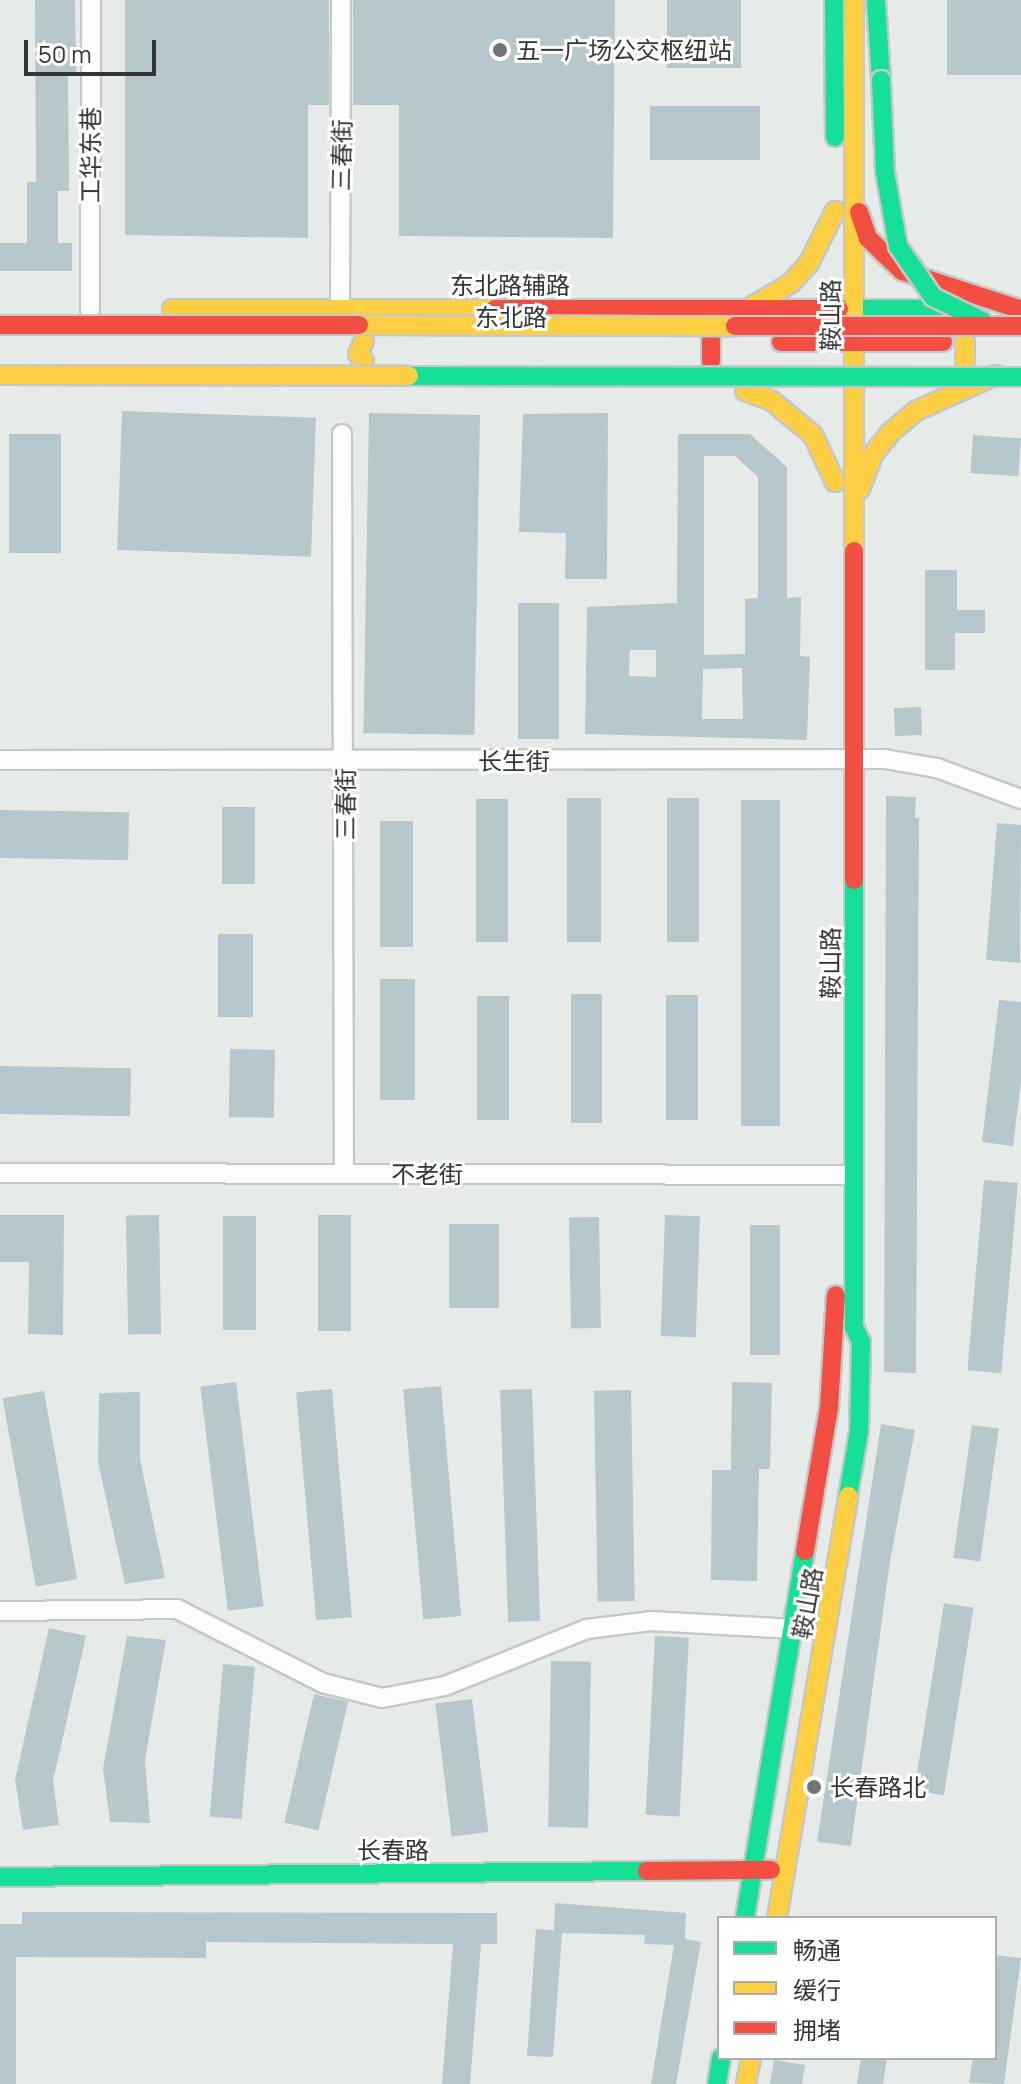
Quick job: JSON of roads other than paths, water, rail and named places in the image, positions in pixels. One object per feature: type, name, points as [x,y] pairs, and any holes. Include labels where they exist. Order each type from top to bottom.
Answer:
[{"type":"main road","name":"鞍山路","points":[[834,0],[835,308],[854,391],[854,513],[845,760]]},
{"type":"main road","name":"鞍山路","points":[[777,1916],[859,1431],[845,1175],[845,760],[835,482],[835,391],[854,308],[854,0]]},
{"type":"main road","points":[[876,0],[889,210],[914,276],[957,312],[1018,318]]},
{"type":"main road","points":[[854,183],[868,238],[893,264],[927,283],[1018,318]]},
{"type":"main road","points":[[748,309],[791,283],[809,263],[835,211]]},
{"type":"main road","points":[[747,342],[790,308]]},
{"type":"main road","name":"东北路辅路","points":[[0,310],[854,308],[1018,318]]},
{"type":"main road","points":[[285,309],[336,341],[387,309]]},
{"type":"main road","points":[[89,340],[134,310]]},
{"type":"main road","name":"东北路","points":[[0,325],[1018,318]]},
{"type":"main road","name":"东北路","points":[[0,340],[711,341],[1021,367]]},
{"type":"main road","points":[[364,341],[358,354],[364,361]]},
{"type":"main road","points":[[711,341],[711,361]]},
{"type":"main road","points":[[965,342],[965,361]]},
{"type":"main road","name":"东北路","points":[[0,360],[711,361],[965,342],[1021,342]]},
{"type":"main road","points":[[339,361],[387,390]]},
{"type":"main road","points":[[0,375],[1021,367]]},
{"type":"main road","points":[[854,513],[874,453],[892,431],[916,411],[1021,367]]},
{"type":"main road","points":[[0,390],[1021,392]]},
{"type":"main road","points":[[745,391],[772,401],[813,435],[835,482]]},
{"type":"main road","name":"鞍山路","points":[[745,1916],[795,1629],[836,1328],[845,1175]]},
{"type":"main road","name":"长春路","points":[[0,1877],[786,1870]]},
{"type":"main road","points":[[717,2084],[721,2060]]},
{"type":"main road","points":[[746,2084],[751,2060]]},
{"type":"street","name":"工华东巷","points":[[90,310],[91,0]]},
{"type":"street","name":"三春街","points":[[340,309],[341,0]]},
{"type":"street","name":"三春街","points":[[342,434],[344,1174]]},
{"type":"street","name":"长生街","points":[[0,760],[885,759],[937,768],[1021,799]]},
{"type":"street","name":"不老街","points":[[0,1173],[845,1175]]},
{"type":"street","points":[[0,1611],[177,1609],[323,1683],[382,1698],[445,1686],[587,1629],[651,1621],[795,1629]]},
{"type":"place","name":"五一广场公交枢纽站","points":[[500,50]]},
{"type":"place","name":"长春路北","points":[[814,1787]]}]
